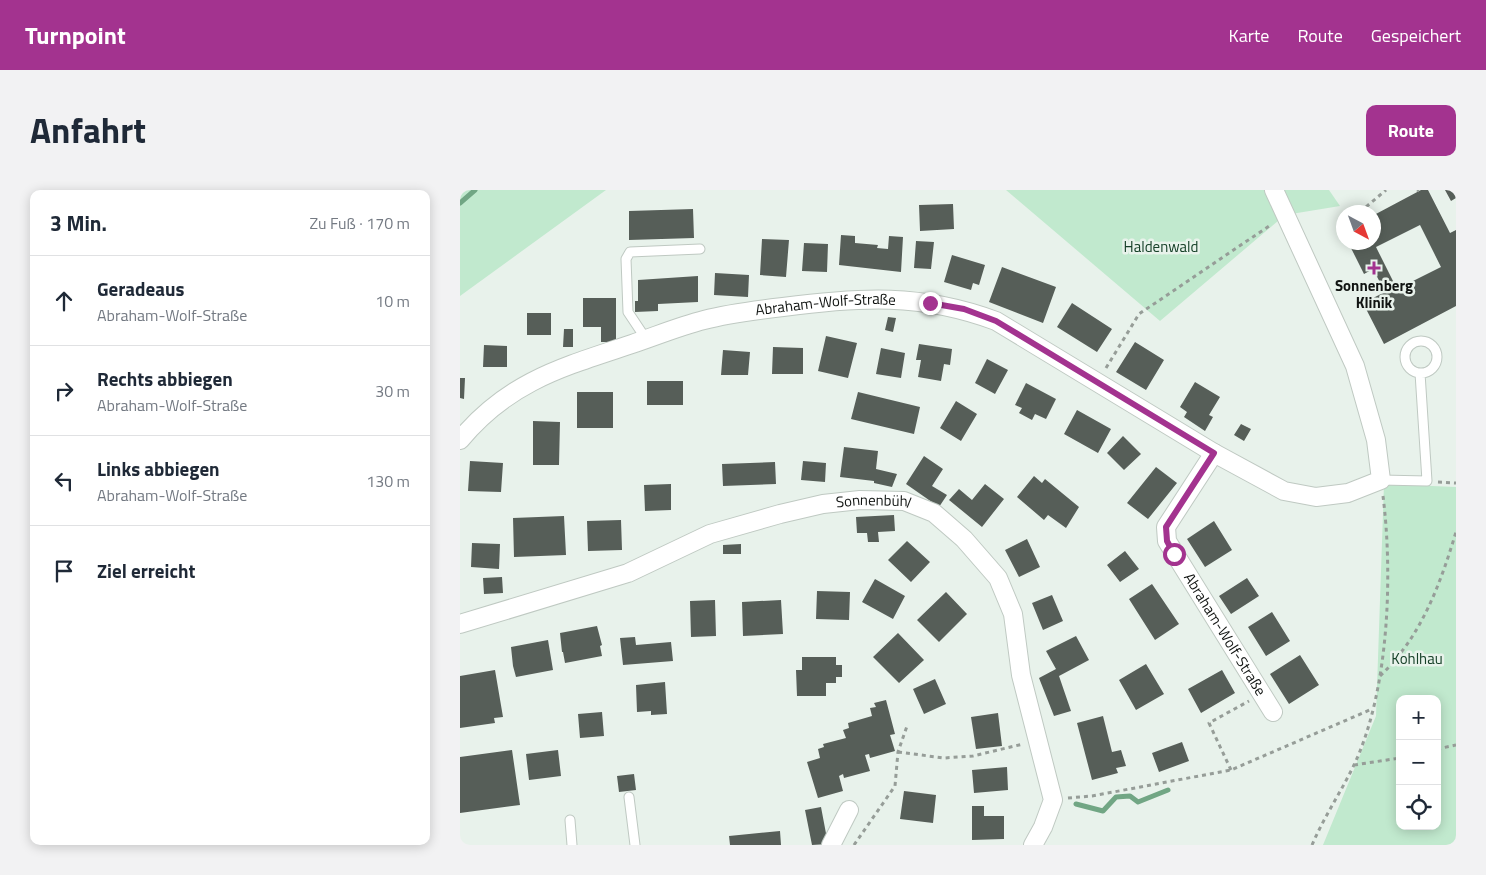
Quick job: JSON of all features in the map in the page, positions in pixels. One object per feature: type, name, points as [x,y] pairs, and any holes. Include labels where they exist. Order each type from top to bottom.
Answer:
[{"type":"street","points":[[1274,190],[1355,366],[1376,440],[1381,480]]},
{"type":"street","name":"Abraham-Wolf-Straße","points":[[460,440],[493,406],[519,387],[566,366],[704,320],[742,312],[859,298],[895,299],[964,309],[996,321],[1098,381],[1214,453],[1284,491],[1316,497],[1348,493],[1381,480]]},
{"type":"street","name":"Abraham-Wolf-Straße","points":[[1214,453],[1166,527],[1167,541],[1273,712]]},
{"type":"street","name":"Sonnenbühl","points":[[460,624],[628,573],[710,534],[780,514],[823,504],[860,500],[904,501],[934,513],[964,539],[998,578],[1013,614],[1021,675],[1053,800]]},
{"type":"street","points":[[1033,845],[1043,827],[1053,800]]},
{"type":"street","points":[[831,845],[849,810]]},
{"type":"lane","points":[[646,339],[632,321],[628,312],[626,259],[630,252],[700,249]]},
{"type":"lane","points":[[1381,480],[1427,481],[1420,373]]},
{"type":"lane","points":[[629,797],[635,845]]},
{"type":"lane","points":[[570,820],[572,845]]},
{"type":"path","points":[[1368,205],[1386,190]]},
{"type":"path","points":[[1098,381],[1139,314],[1285,215]]},
{"type":"path","points":[[1312,845],[1325,816],[1354,765],[1380,676],[1387,581],[1386,522],[1381,480]]},
{"type":"path","points":[[1380,676],[1397,660],[1423,622],[1456,532]]},
{"type":"path","points":[[1231,770],[1209,723],[1262,694]]},
{"type":"path","points":[[1053,800],[1092,796],[1231,770],[1372,708]]},
{"type":"path","points":[[854,845],[895,786],[898,752],[907,726]]},
{"type":"path","points":[[898,752],[944,758],[973,756],[1037,741]]},
{"type":"path","points":[[1441,748],[1456,745]]},
{"type":"path","points":[[1354,765],[1396,759]]},
{"type":"green space","points":[[460,190],[606,190],[460,296]]},
{"type":"green space","name":"Haldenwald","points":[[1006,190],[1329,190],[1339,205],[1285,215],[1160,321]]},
{"type":"green space","name":"Kohlhau","points":[[1384,484],[1456,487],[1456,845],[1323,845],[1376,716]]},
{"type":"building","name":"Sonnenberg Klinik","points":[[1421,190],[1428,190],[1450,233],[1456,230],[1456,306],[1384,344],[1363,303],[1385,292],[1373,269],[1364,274],[1352,250],[1378,250],[1397,289],[1441,267],[1420,225],[1381,244],[1381,211]]},
{"type":"building","points":[[1445,190],[1456,190],[1456,198],[1451,201]]},
{"type":"building","points":[[953,204],[954,229],[920,231],[919,205]]},
{"type":"building","points":[[693,209],[694,238],[629,240],[629,211]]},
{"type":"building","points":[[841,235],[855,236],[855,243],[878,245],[877,248],[888,249],[889,236],[903,237],[901,272],[839,265]]},
{"type":"building","points":[[762,239],[789,240],[786,277],[760,275]]},
{"type":"building","points":[[916,241],[934,242],[931,269],[914,268]]},
{"type":"building","points":[[804,243],[828,244],[827,272],[802,271]]},
{"type":"building","points":[[952,255],[985,265],[979,285],[973,283],[971,290],[944,282]]},
{"type":"building","points":[[1002,267],[1056,287],[1043,323],[989,302]]},
{"type":"building","points":[[715,273],[749,275],[748,297],[714,295]]},
{"type":"building","points":[[698,276],[698,302],[658,304],[658,311],[635,312],[635,301],[638,301],[638,280]]},
{"type":"building","points":[[583,298],[616,298],[616,342],[601,342],[601,327],[583,327]]},
{"type":"building","points":[[1072,303],[1112,329],[1097,352],[1057,327]]},
{"type":"building","points":[[527,313],[551,313],[551,335],[527,335]]},
{"type":"building","points":[[888,317],[896,318],[893,332],[885,330]]},
{"type":"building","points":[[564,329],[573,329],[573,347],[563,347]]},
{"type":"building","points":[[826,336],[857,343],[848,378],[818,371]]},
{"type":"building","points":[[1135,342],[1164,360],[1146,390],[1116,372]]},
{"type":"building","points":[[919,344],[952,349],[950,365],[944,364],[941,381],[918,377],[921,360],[916,360]]},
{"type":"building","points":[[484,345],[507,346],[507,367],[483,367]]},
{"type":"building","points":[[773,347],[803,348],[803,374],[772,374]]},
{"type":"building","points":[[881,348],[905,353],[901,378],[876,374]]},
{"type":"building","points":[[723,350],[750,352],[748,375],[721,375]]},
{"type":"building","points":[[987,359],[1008,370],[995,394],[975,383]]},
{"type":"building","points":[[460,378],[465,378],[464,399],[460,398]]},
{"type":"building","points":[[647,381],[683,381],[683,405],[647,405]]},
{"type":"building","points":[[1195,382],[1220,397],[1209,415],[1213,417],[1205,431],[1184,417],[1187,412],[1180,407]]},
{"type":"building","points":[[1026,383],[1056,399],[1046,419],[1035,414],[1032,420],[1019,413],[1022,408],[1015,405]]},
{"type":"building","points":[[577,392],[613,392],[613,428],[577,428]]},
{"type":"building","points":[[858,392],[920,407],[914,434],[851,419]]},
{"type":"building","points":[[956,401],[977,414],[961,441],[940,428]]},
{"type":"building","points":[[1077,410],[1111,429],[1098,453],[1064,434]]},
{"type":"building","points":[[533,421],[560,422],[559,465],[533,465]]},
{"type":"building","points":[[1241,424],[1251,429],[1244,441],[1234,435]]},
{"type":"building","points":[[1123,436],[1141,454],[1124,470],[1107,453]]},
{"type":"building","points":[[844,447],[878,451],[876,469],[897,474],[892,487],[874,483],[874,481],[840,477]]},
{"type":"building","points":[[924,456],[943,469],[932,486],[947,495],[939,507],[906,484]]},
{"type":"building","points":[[470,461],[503,463],[501,492],[468,491]]},
{"type":"building","points":[[803,461],[826,463],[825,482],[801,480]]},
{"type":"building","points":[[775,462],[776,484],[723,486],[722,464]]},
{"type":"building","points":[[1156,467],[1177,483],[1148,519],[1127,503]]},
{"type":"building","points":[[1034,476],[1042,483],[1045,479],[1079,507],[1066,528],[1048,515],[1044,520],[1017,497]]},
{"type":"building","points":[[671,484],[671,510],[645,511],[644,485]]},
{"type":"building","points":[[985,484],[1004,499],[982,527],[949,500],[959,489],[972,500]]},
{"type":"building","points":[[894,515],[895,531],[878,532],[879,542],[868,542],[867,533],[857,533],[856,517]]},
{"type":"building","points":[[564,516],[566,555],[514,557],[513,518]]},
{"type":"building","points":[[621,520],[622,550],[588,551],[587,521]]},
{"type":"building","points":[[1214,521],[1232,550],[1205,567],[1187,539]]},
{"type":"building","points":[[1027,539],[1040,567],[1019,577],[1005,550]]},
{"type":"building","points":[[907,541],[930,562],[911,582],[888,560]]},
{"type":"building","points":[[472,543],[500,544],[499,569],[471,567]]},
{"type":"building","points":[[741,544],[741,554],[723,554],[723,545]]},
{"type":"building","points":[[1125,551],[1139,569],[1120,582],[1107,565]]},
{"type":"building","points":[[502,577],[503,593],[484,594],[483,578]]},
{"type":"building","points":[[1247,578],[1259,596],[1231,614],[1219,596]]},
{"type":"building","points":[[875,579],[905,596],[893,619],[862,602]]},
{"type":"building","points":[[1152,584],[1179,624],[1155,640],[1129,599]]},
{"type":"building","points":[[817,591],[850,592],[849,620],[816,619]]},
{"type":"building","points":[[946,592],[967,614],[939,642],[917,620]]},
{"type":"building","points":[[1052,595],[1063,621],[1043,630],[1032,603]]},
{"type":"building","points":[[715,600],[716,636],[691,637],[690,601]]},
{"type":"building","points":[[781,600],[783,634],[743,636],[742,602]]},
{"type":"building","points":[[1272,612],[1290,641],[1266,656],[1248,627]]},
{"type":"building","points":[[597,626],[602,645],[600,646],[602,656],[565,663],[560,633]]},
{"type":"building","points":[[898,633],[924,660],[899,683],[873,657]]},
{"type":"building","points":[[1076,636],[1089,660],[1059,676],[1071,711],[1054,716],[1039,678],[1056,669],[1046,651]]},
{"type":"building","points":[[635,637],[636,645],[671,642],[673,661],[623,665],[620,638]]},
{"type":"building","points":[[548,640],[553,670],[516,677],[511,647]]},
{"type":"building","points":[[1300,655],[1319,685],[1289,704],[1270,674]]},
{"type":"building","points":[[802,657],[836,657],[836,665],[842,665],[842,677],[836,677],[836,683],[826,683],[826,696],[797,696],[796,670],[802,670]]},
{"type":"building","points":[[1146,664],[1164,694],[1136,710],[1119,680]]},
{"type":"building","points":[[495,670],[503,717],[494,718],[495,723],[460,728],[460,676]]},
{"type":"building","points":[[1222,670],[1235,693],[1201,713],[1188,689]]},
{"type":"building","points":[[935,679],[946,704],[924,714],[913,689]]},
{"type":"building","points":[[665,682],[667,714],[651,715],[651,711],[637,712],[636,685]]},
{"type":"building","points":[[886,700],[895,734],[890,735],[895,751],[870,758],[869,754],[865,755],[870,771],[844,778],[843,774],[839,776],[843,791],[818,798],[807,762],[820,758],[818,749],[824,747],[823,744],[846,738],[843,730],[849,728],[848,723],[872,716],[870,708],[876,707],[874,703]]},
{"type":"building","points":[[602,712],[604,736],[580,738],[578,714]]},
{"type":"building","points":[[998,713],[1002,746],[976,749],[971,717]]},
{"type":"building","points":[[1103,716],[1112,752],[1121,750],[1126,766],[1116,768],[1118,773],[1092,780],[1077,723]]},
{"type":"building","points":[[1182,742],[1189,761],[1159,772],[1152,753]]},
{"type":"building","points":[[512,750],[520,805],[460,813],[460,757]]},
{"type":"building","points":[[558,750],[561,776],[529,780],[526,754]]},
{"type":"building","points":[[1007,767],[1008,790],[974,793],[972,770]]},
{"type":"building","points":[[634,774],[636,790],[619,792],[617,776]]},
{"type":"building","points":[[904,791],[936,795],[933,823],[900,819]]},
{"type":"building","points":[[972,806],[984,806],[984,816],[1004,816],[1004,839],[972,840]]},
{"type":"building","points":[[821,807],[828,844],[812,845],[805,810]]},
{"type":"building","points":[[780,831],[781,845],[730,845],[729,836]]},
{"type":"waterway","points":[[460,203],[475,190]]},
{"type":"waterway","points":[[1076,804],[1103,811],[1116,797],[1130,796],[1138,802],[1168,790]]},
{"type":"place","name":"Sonnenberg Klinik","points":[[1374,268]]},
{"type":"route","points":[[930,303],[964,309],[996,321],[1098,381],[1214,453],[1166,527],[1167,541],[1174,554]]}]
